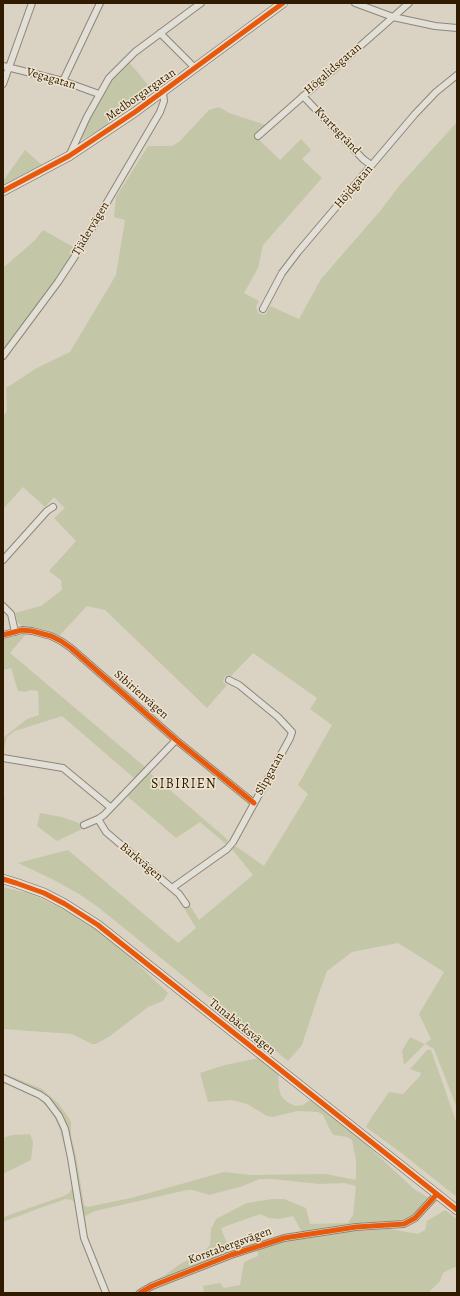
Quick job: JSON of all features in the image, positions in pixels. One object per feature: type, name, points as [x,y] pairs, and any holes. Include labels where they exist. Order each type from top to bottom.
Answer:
[{"type":"street","points":[[3,84],[6,67],[32,3]]},
{"type":"street","points":[[63,81],[100,3]]},
{"type":"street","points":[[69,156],[109,78],[135,52],[201,3]]},
{"type":"street","name":"Medborgargatan","points":[[3,191],[69,156],[135,112],[163,93],[283,3]]},
{"type":"street","points":[[355,3],[393,17],[435,26],[457,28]]},
{"type":"street","name":"Högalidsgatan","points":[[258,136],[409,3]]},
{"type":"street","points":[[160,33],[195,68]]},
{"type":"street","name":"Vegagatan","points":[[6,67],[63,81],[100,94]]},
{"type":"street","name":"Höjdgatan","points":[[263,309],[282,273],[298,252],[415,114],[436,92],[457,75]]},
{"type":"street","name":"Tjädervägen","points":[[3,356],[58,282],[79,250],[160,112],[164,101],[163,93]]},
{"type":"street","name":"Kvartsgränd","points":[[303,96],[363,159],[371,165]]},
{"type":"street","points":[[3,560],[47,511],[53,507]]},
{"type":"street","points":[[3,606],[11,614],[16,632]]},
{"type":"street","name":"Sibirienvägen","points":[[3,635],[22,630],[32,631],[51,636],[61,641],[71,648],[176,740],[254,803]]},
{"type":"street","name":"Slipgatan","points":[[172,888],[227,849],[233,842],[292,732],[278,717],[239,685],[229,680]]},
{"type":"street","points":[[84,825],[98,819],[176,740]]},
{"type":"street","points":[[3,758],[63,768],[110,807]]},
{"type":"street","name":"Barkvägen","points":[[98,819],[106,832],[179,894],[186,904]]},
{"type":"street","name":"Tunabäcksvägen","points":[[3,880],[44,893],[65,904],[98,925],[457,1210]]},
{"type":"street","points":[[3,1078],[40,1094],[47,1100],[59,1116],[65,1129],[71,1158],[84,1238],[106,1293]]},
{"type":"street","name":"Korstabergsvägen","points":[[140,1293],[152,1286],[217,1260],[284,1238],[356,1227],[404,1224],[415,1218],[437,1194]]},
{"type":"green space","points":[[129,62],[153,91],[101,129],[79,141],[103,91]]},
{"type":"green space","points":[[219,107],[229,113],[266,125],[254,135],[280,160],[301,139],[311,150],[302,159],[322,178],[263,245],[258,268],[244,293],[259,301],[256,307],[258,313],[263,315],[266,314],[270,306],[299,319],[321,279],[381,210],[399,186],[457,122],[457,1108],[434,1049],[425,1044],[431,1039],[419,1014],[444,972],[398,943],[352,952],[327,971],[302,1045],[288,1061],[98,907],[79,894],[52,879],[18,863],[68,850],[178,943],[196,928],[184,908],[189,904],[199,920],[253,875],[231,848],[234,845],[264,866],[308,794],[298,785],[332,725],[310,709],[317,698],[253,653],[231,676],[227,675],[224,678],[223,682],[227,685],[207,708],[105,610],[87,606],[59,636],[37,629],[24,627],[17,621],[15,613],[41,606],[62,590],[61,580],[49,571],[76,541],[54,518],[65,508],[54,497],[45,507],[23,487],[3,509],[3,417],[7,411],[6,388],[37,368],[70,352],[116,275],[125,220],[114,217],[116,197],[148,146],[172,146],[179,142],[209,110]]},
{"type":"green space","points":[[25,150],[42,165],[3,185],[3,181]]},
{"type":"green space","points":[[43,230],[77,249],[3,352],[3,268],[34,241]]},
{"type":"green space","points":[[26,634],[10,653],[145,767],[134,778],[62,716],[15,731],[7,737],[3,754],[3,738],[27,719],[39,715],[38,691],[18,691],[11,668],[3,670],[3,639]]},
{"type":"green space","points":[[149,772],[228,840],[226,844],[200,822],[176,838],[127,796]]},
{"type":"green space","points":[[40,813],[62,817],[79,823],[82,829],[57,841],[37,826]]},
{"type":"green space","points":[[3,887],[32,894],[67,911],[96,929],[121,948],[168,993],[163,1001],[148,1007],[110,1036],[96,1044],[92,1044],[72,1034],[3,1029]]},
{"type":"green space","points":[[410,1037],[425,1044],[404,1065],[402,1051]]},
{"type":"green space","points":[[427,1050],[431,1050],[457,1124],[457,1197],[366,1127],[389,1092],[403,1094],[420,1076],[421,1073],[410,1069]]},
{"type":"green space","points":[[259,1058],[278,1072],[281,1096],[287,1102],[295,1106],[303,1105],[310,1100],[356,1135],[414,1189],[429,1198],[412,1216],[404,1220],[302,1232],[293,1216],[279,1219],[269,1218],[260,1214],[221,1228],[230,1252],[136,1293],[132,1293],[165,1275],[180,1264],[204,1252],[210,1245],[211,1229],[216,1219],[247,1203],[272,1199],[284,1199],[306,1208],[310,1224],[348,1223],[353,1215],[356,1186],[344,1183],[320,1184],[259,1179],[243,1186],[209,1195],[193,1190],[187,1190],[95,1211],[85,1216],[86,1230],[91,1248],[109,1293],[84,1231],[62,1116],[49,1099],[41,1093],[32,1087],[3,1075],[3,1073],[42,1089],[58,1103],[67,1115],[71,1122],[71,1136],[76,1156],[84,1205],[87,1207],[131,1198],[224,1172],[251,1175],[326,1174],[356,1180],[356,1160],[352,1140],[347,1137],[334,1135],[323,1115],[318,1112],[297,1111],[273,1117],[267,1116],[247,1104],[232,1100],[208,1102],[200,1073],[225,1065]]},
{"type":"green space","points":[[3,1080],[30,1092],[46,1102],[53,1111],[62,1130],[76,1198],[78,1219],[75,1203],[72,1200],[66,1199],[3,1222],[3,1218],[6,1216],[64,1196],[69,1193],[72,1188],[68,1160],[60,1130],[52,1111],[36,1097],[3,1083]]},
{"type":"green space","points":[[30,1134],[33,1142],[31,1160],[3,1174],[3,1138],[12,1135]]},
{"type":"green space","points":[[445,1210],[457,1219],[457,1267],[443,1273],[440,1281],[428,1293],[204,1293],[203,1286],[220,1283],[224,1288],[240,1285],[244,1262],[258,1256],[257,1248],[304,1237],[337,1232],[390,1229],[418,1234],[425,1230],[427,1221]]},
{"type":"cycle path","points":[[3,191],[69,156],[135,112],[283,3]]},
{"type":"cycle path","points":[[3,635],[22,630],[32,631],[51,636],[61,641],[71,648],[176,740],[254,803]]},
{"type":"cycle path","points":[[3,879],[44,893],[65,904],[98,925],[457,1210]]},
{"type":"cycle path","points":[[140,1293],[152,1286],[231,1255],[284,1238],[356,1227],[404,1224],[415,1218],[437,1194]]},
{"type":"district","name":"SIBIRIEN","points":[[184,785]]}]
